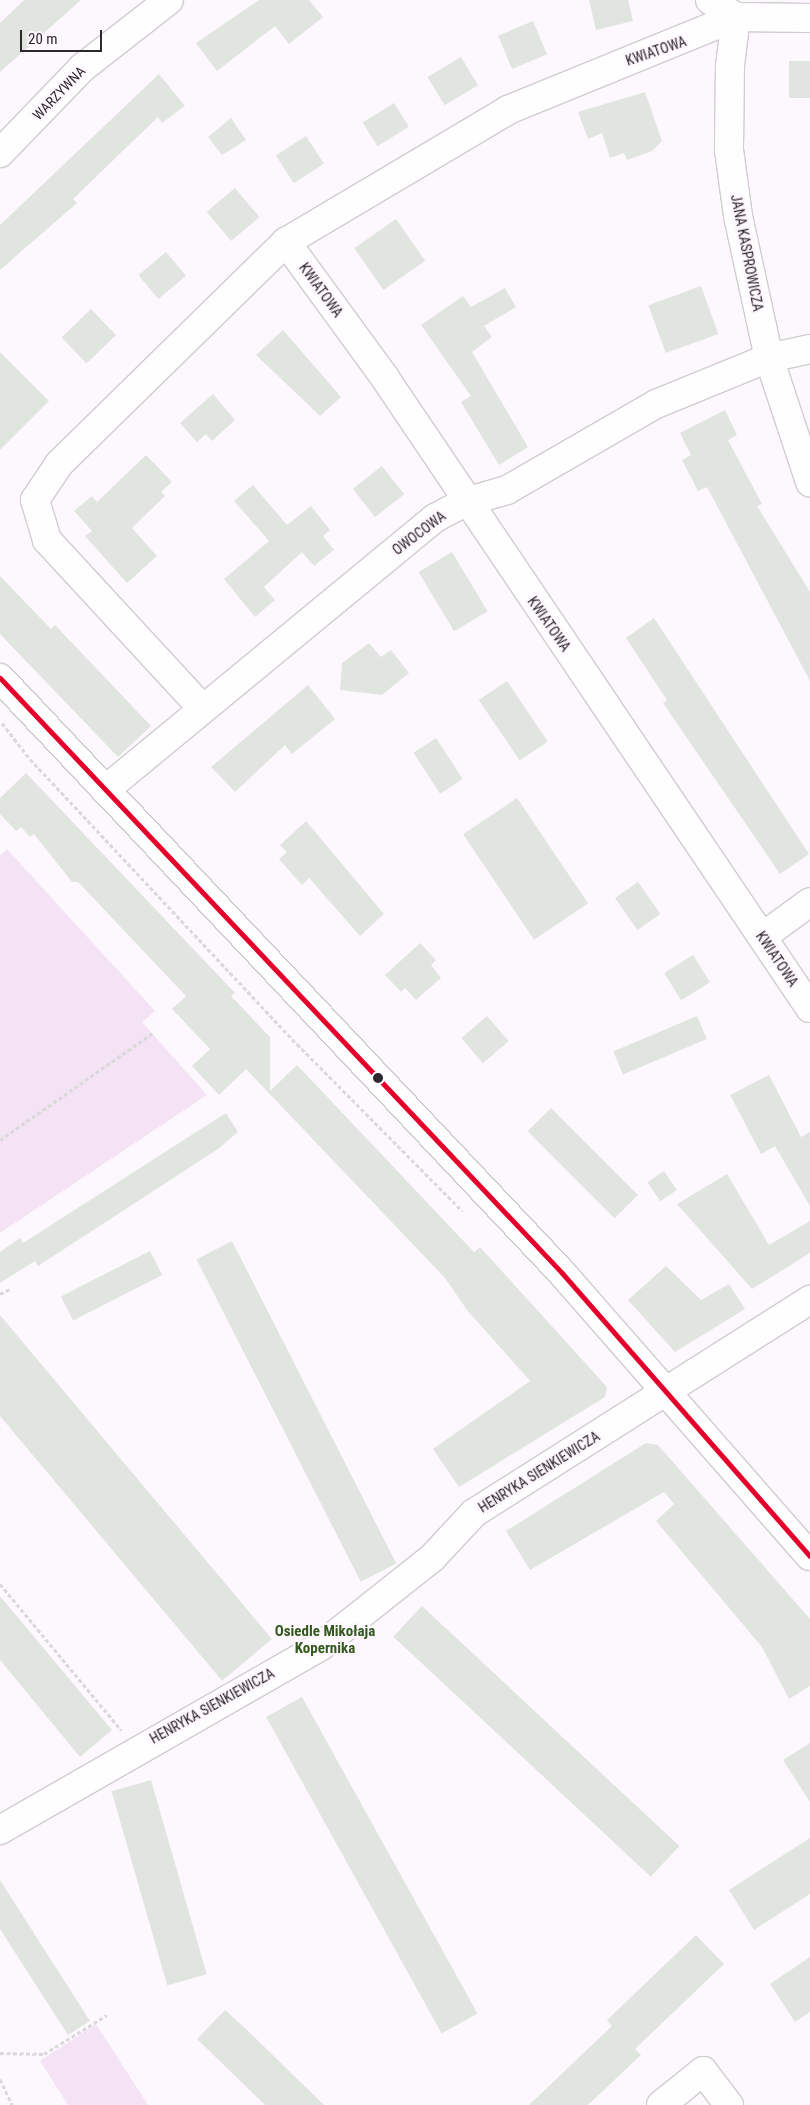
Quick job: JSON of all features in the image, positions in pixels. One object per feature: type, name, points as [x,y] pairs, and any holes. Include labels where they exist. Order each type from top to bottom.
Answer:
[{"type":"street","name":"WARZYWNA","points":[[0,153],[82,68],[169,0]]},
{"type":"street","points":[[710,0],[736,17],[810,18]]},
{"type":"street","name":"KWIATOWA","points":[[202,708],[47,540],[35,500],[59,464],[286,242],[508,110],[736,17]]},
{"type":"street","name":"JANA KASPROWICZA","points":[[736,17],[730,66],[729,150],[769,358],[810,482]]},
{"type":"street","name":"KWIATOWA","points":[[286,242],[385,378],[465,502],[810,1008]]},
{"type":"street","name":"OWOCOWA","points":[[105,790],[202,708],[435,518],[465,502],[507,490],[656,404],[769,358],[810,349]]},
{"type":"street","points":[[0,678],[451,1153],[668,1392],[810,1556]]},
{"type":"street","points":[[762,936],[810,902]]},
{"type":"street","name":"HENRYKA SIENKIEWICZA","points":[[0,1830],[136,1749],[321,1646],[432,1558],[474,1513],[668,1392],[810,1300]]},
{"type":"street","points":[[661,2105],[703,2072],[729,2105]]},
{"type":"path","points":[[0,717],[5,731],[30,759],[283,1030],[464,1214]]},
{"type":"path","points":[[0,1140],[153,1034]]},
{"type":"path","points":[[0,1294],[10,1289]]},
{"type":"path","points":[[0,1584],[136,1749]]},
{"type":"path","points":[[0,2052],[44,2054],[107,2015]]},
{"type":"path","points":[[0,2079],[12,2105]]},
{"type":"shaded area","points":[[7,849],[155,1011],[142,1022],[207,1095],[0,1233],[0,855]]},
{"type":"shaded area","points":[[96,2024],[148,2105],[68,2105],[40,2061]]},
{"type":"building","points":[[24,0],[81,0],[0,72],[0,23]]},
{"type":"building","points":[[259,0],[309,0],[323,17],[289,44],[275,26],[217,71],[196,43]]},
{"type":"building","points":[[589,0],[628,0],[633,21],[596,30]]},
{"type":"building","points":[[533,21],[547,54],[512,69],[498,36]]},
{"type":"building","points":[[461,57],[478,85],[445,105],[428,77]]},
{"type":"building","points":[[789,61],[810,61],[810,98],[789,98]]},
{"type":"building","points":[[159,74],[185,106],[162,123],[158,117],[73,199],[77,203],[0,270],[0,225]]},
{"type":"building","points":[[645,92],[662,141],[652,151],[627,160],[624,153],[610,158],[602,133],[588,139],[578,112]]},
{"type":"building","points":[[394,103],[409,127],[377,146],[363,123]]},
{"type":"building","points":[[231,118],[246,140],[222,155],[208,137]]},
{"type":"building","points":[[306,136],[324,164],[294,183],[276,156]]},
{"type":"building","points":[[235,188],[259,217],[231,241],[207,212]]},
{"type":"building","points":[[396,219],[425,261],[383,290],[354,248]]},
{"type":"building","points":[[166,252],[186,276],[158,299],[138,275]]},
{"type":"building","points":[[701,286],[718,334],[666,353],[648,305]]},
{"type":"building","points":[[505,288],[516,307],[484,326],[492,337],[472,352],[528,447],[499,465],[461,402],[471,396],[421,325],[463,296],[471,307]]},
{"type":"building","points":[[91,309],[116,335],[87,363],[62,337]]},
{"type":"building","points":[[283,330],[341,397],[320,416],[256,355]]},
{"type":"building","points":[[0,352],[49,401],[0,450]]},
{"type":"building","points":[[213,394],[235,420],[212,441],[206,434],[197,442],[180,423]]},
{"type":"building","points":[[725,410],[737,435],[728,440],[762,504],[757,506],[810,592],[810,681],[707,487],[698,491],[682,460],[691,455],[680,433]]},
{"type":"building","points":[[146,455],[172,482],[161,492],[165,496],[132,528],[157,556],[127,583],[85,536],[92,531],[74,511],[92,496],[97,502]]},
{"type":"building","points":[[382,466],[404,494],[375,517],[353,489]]},
{"type":"building","points":[[253,485],[287,525],[311,506],[330,530],[323,536],[334,550],[314,566],[302,552],[264,587],[275,600],[255,617],[224,579],[269,541],[234,501]]},
{"type":"building","points":[[452,552],[488,611],[454,631],[419,572]]},
{"type":"building","points":[[0,576],[51,629],[55,625],[151,726],[118,757],[0,634]]},
{"type":"building","points":[[654,618],[809,854],[780,874],[663,703],[667,700],[626,638]]},
{"type":"building","points":[[369,643],[381,657],[391,650],[409,673],[382,695],[340,690],[342,663]]},
{"type":"building","points":[[507,681],[548,742],[520,761],[479,700]]},
{"type":"building","points":[[308,685],[335,719],[292,754],[285,745],[235,792],[211,767]]},
{"type":"building","points":[[436,738],[463,779],[440,794],[413,753]]},
{"type":"building","points":[[26,773],[235,993],[231,996],[270,1037],[270,1091],[297,1065],[474,1252],[480,1247],[607,1387],[605,1397],[459,1487],[433,1449],[530,1381],[467,1310],[445,1278],[246,1069],[219,1095],[192,1066],[210,1049],[172,1009],[186,996],[78,882],[72,882],[34,834],[30,837],[21,827],[16,831],[0,814],[0,798]]},
{"type":"building","points":[[517,798],[588,903],[534,940],[463,834]]},
{"type":"building","points":[[306,821],[384,914],[360,936],[309,878],[302,885],[279,859],[287,852],[280,845]]},
{"type":"building","points":[[638,882],[660,914],[637,930],[615,898]]},
{"type":"building","points":[[420,943],[436,960],[431,965],[441,978],[416,1000],[405,988],[401,992],[385,975]]},
{"type":"building","points":[[693,955],[710,982],[681,1000],[664,973]]},
{"type":"building","points":[[487,1016],[509,1041],[483,1063],[461,1038]]},
{"type":"building","points":[[697,1016],[707,1039],[623,1075],[613,1052]]},
{"type":"building","points":[[769,1075],[801,1137],[810,1132],[810,1206],[775,1146],[761,1154],[730,1095]]},
{"type":"building","points":[[551,1108],[638,1195],[615,1218],[528,1131]]},
{"type":"building","points":[[226,1113],[238,1132],[218,1149],[38,1266],[35,1261],[0,1283],[0,1252],[20,1238],[23,1243]]},
{"type":"building","points":[[664,1171],[677,1190],[660,1201],[647,1182]]},
{"type":"building","points":[[727,1174],[769,1245],[810,1221],[810,1253],[752,1289],[677,1204]]},
{"type":"building","points":[[232,1241],[396,1564],[361,1582],[196,1259]]},
{"type":"building","points":[[150,1251],[162,1275],[73,1320],[61,1296]]},
{"type":"building","points":[[666,1266],[701,1300],[729,1284],[745,1309],[675,1352],[628,1300]]},
{"type":"building","points":[[0,1315],[272,1639],[222,1681],[0,1416]]},
{"type":"building","points":[[646,1443],[658,1445],[810,1619],[810,1686],[789,1699],[762,1647],[656,1521],[674,1504],[664,1492],[530,1570],[506,1531]]},
{"type":"building","points":[[0,1596],[112,1730],[80,1757],[0,1660]]},
{"type":"building","points":[[422,1606],[679,1846],[651,1877],[393,1637]]},
{"type":"building","points":[[302,1697],[478,2014],[442,2033],[266,1717]]},
{"type":"building","points":[[810,1743],[810,1802],[783,1760]]},
{"type":"building","points":[[151,1780],[207,1974],[167,1985],[112,1791]]},
{"type":"building","points":[[810,1838],[810,1894],[754,1930],[729,1890]]},
{"type":"building","points":[[0,1880],[90,2021],[68,2035],[0,1929]]},
{"type":"building","points":[[696,1935],[724,1964],[635,2049],[641,2055],[588,2105],[529,2105],[612,2026],[607,2020]]},
{"type":"building","points":[[810,1957],[810,2012],[795,2022],[770,1984]]},
{"type":"building","points":[[225,2010],[324,2105],[265,2105],[197,2039]]},
{"type":"transit line","points":[[0,678],[562,1273],[810,1556]]},
{"type":"district","name":"Osiedle Mikołaja Kopernika","points":[[325,1640]]}]
